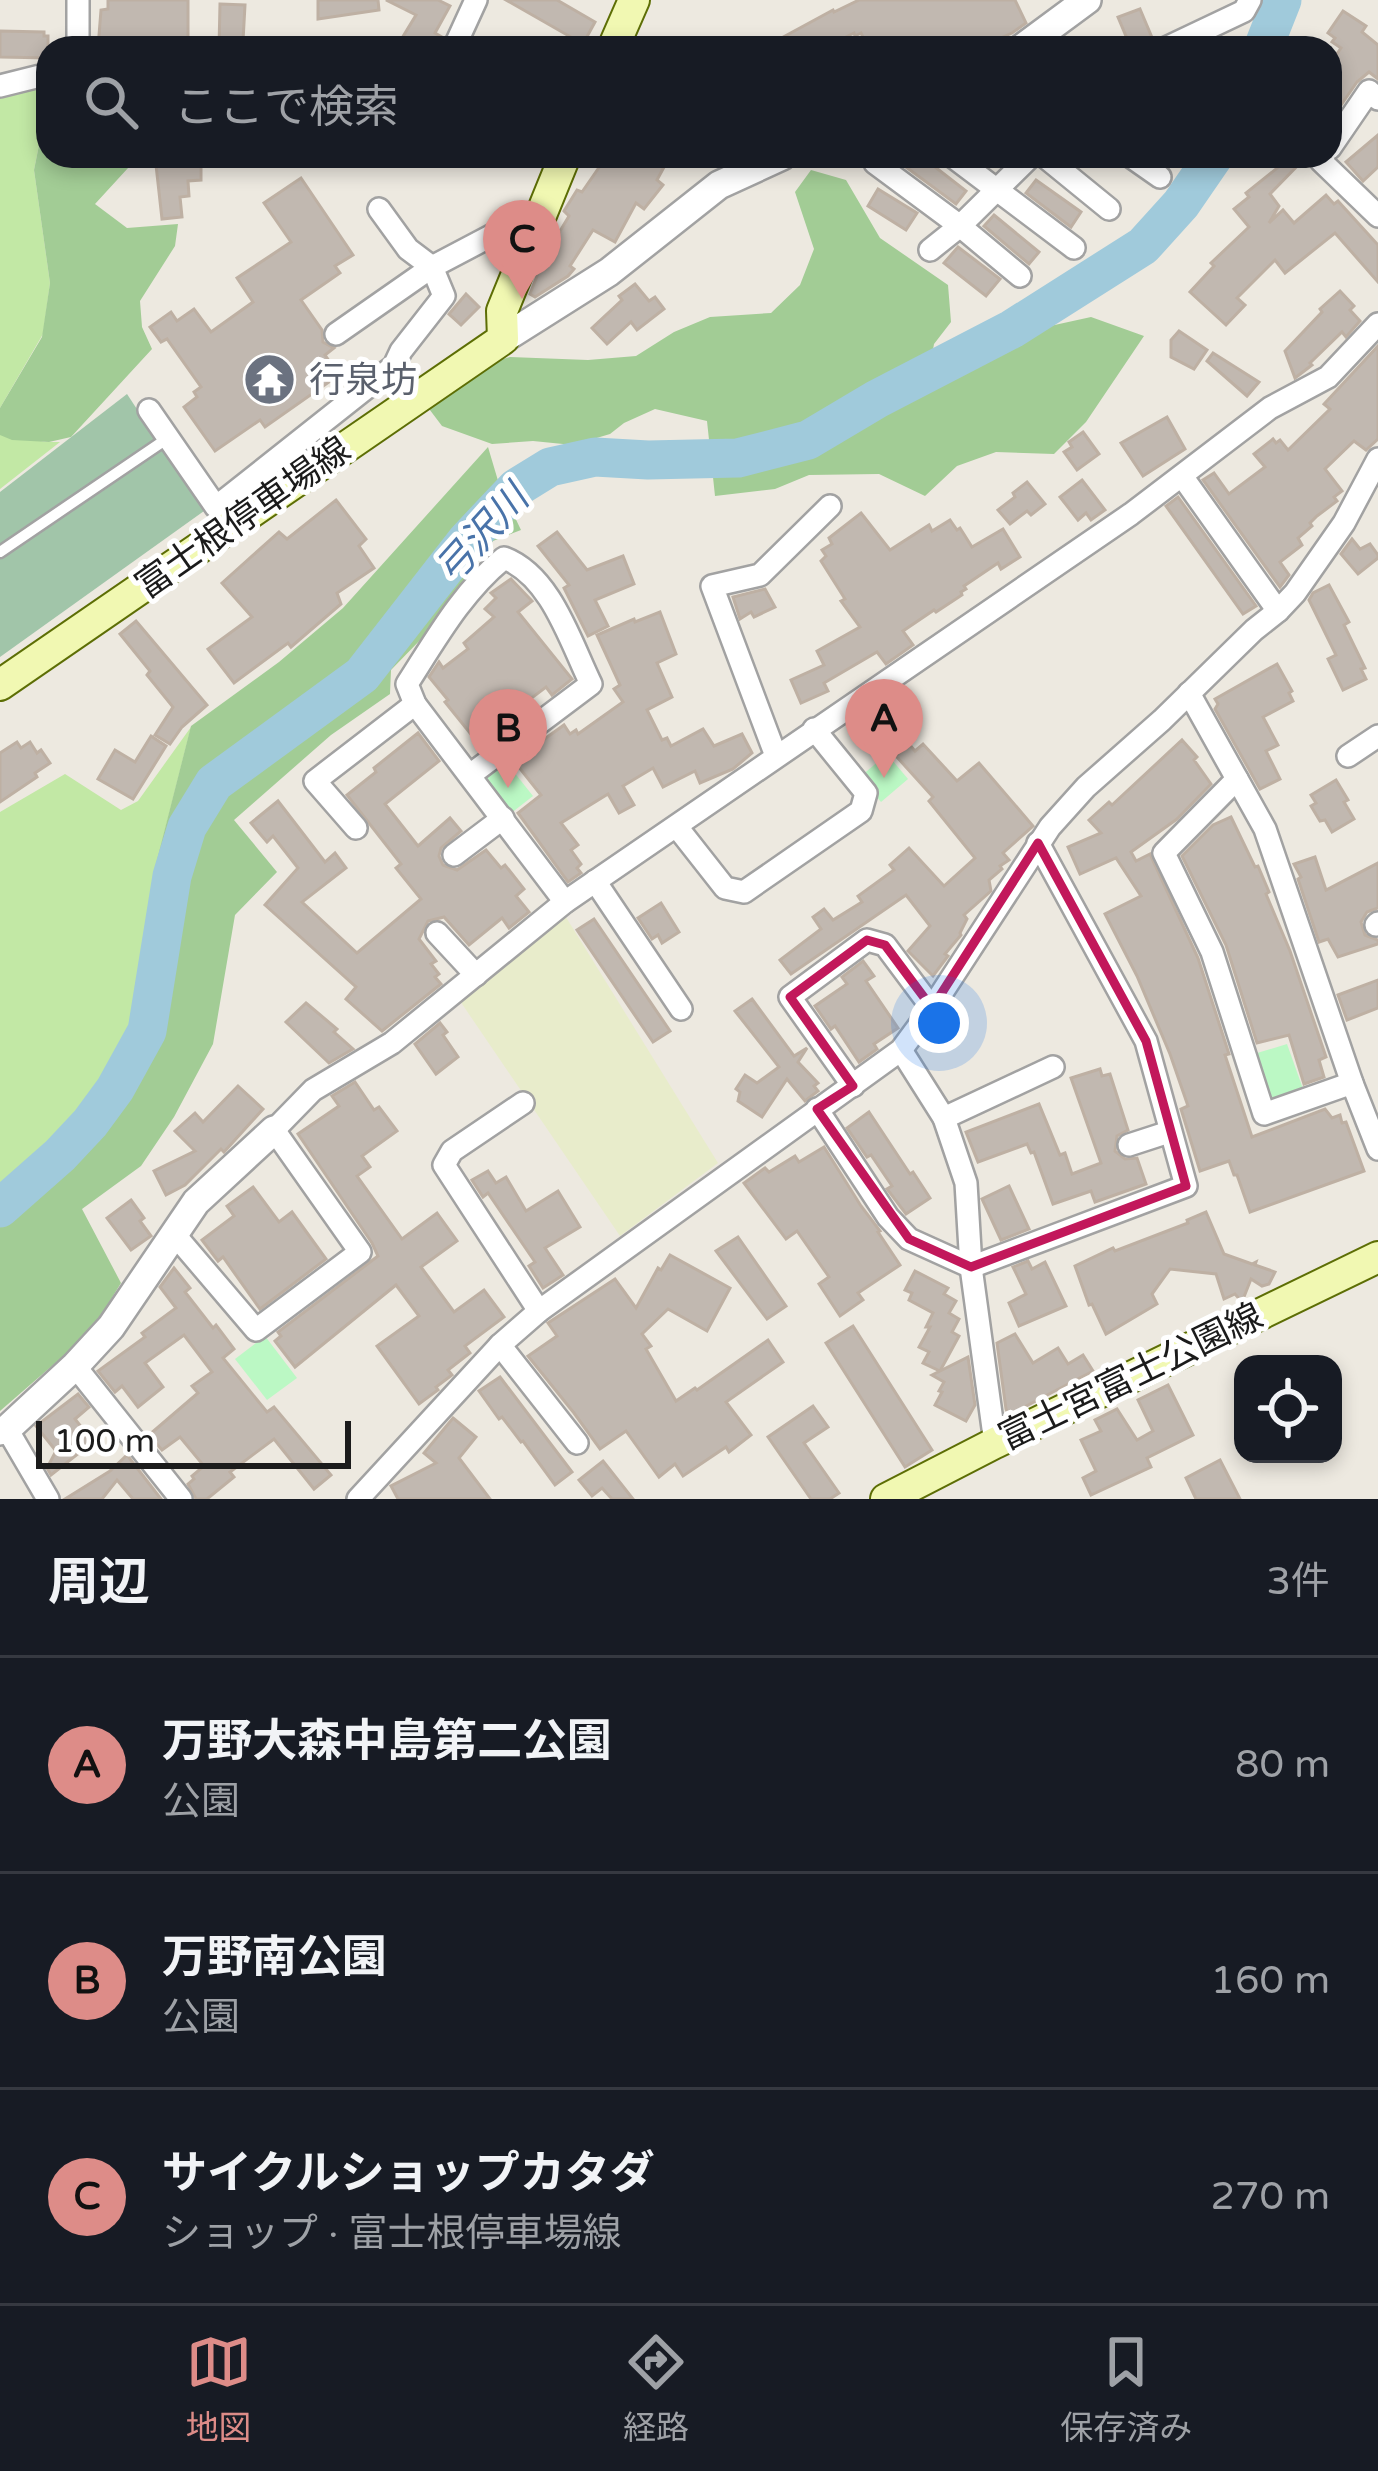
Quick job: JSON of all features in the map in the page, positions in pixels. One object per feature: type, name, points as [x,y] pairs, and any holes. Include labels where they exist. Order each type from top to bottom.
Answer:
[{"type":"main road","points":[[618,36],[634,0]]},
{"type":"main road","points":[[503,339],[502,311],[561,168]]},
{"type":"main road","name":"富士根停車場線","points":[[0,685],[503,339]]},
{"type":"main road","name":"富士宮富士公園線","points":[[904,1495],[994,1443],[1378,1257]]},
{"type":"street","points":[[77,36],[78,0]]},
{"type":"street","points":[[460,36],[476,0]]},
{"type":"street","points":[[1038,36],[1087,0]]},
{"type":"street","points":[[1191,36],[1244,10],[1250,0]]},
{"type":"street","points":[[0,86],[36,77]]},
{"type":"street","points":[[1342,131],[1369,92],[1378,99]]},
{"type":"street","points":[[503,339],[609,272],[718,185],[756,168]]},
{"type":"street","points":[[882,168],[1020,276]]},
{"type":"street","points":[[968,168],[1074,248]]},
{"type":"street","points":[[930,250],[1018,168]]},
{"type":"street","points":[[1059,168],[1109,209]]},
{"type":"street","points":[[1147,168],[1160,177]]},
{"type":"street","points":[[1328,168],[1378,216]]},
{"type":"street","points":[[336,334],[431,267],[544,208]]},
{"type":"street","points":[[149,410],[216,507],[394,367],[444,296],[431,267],[408,249],[380,209]]},
{"type":"street","points":[[48,1499],[3,1431],[111,1327],[196,1202],[313,1090],[392,1043],[565,902],[1131,514],[1270,408],[1328,377],[1378,324]]},
{"type":"street","points":[[358,1499],[378,1490],[500,1345],[539,1311],[901,1050],[1038,843],[1085,787],[1295,593],[1344,523],[1378,459]]},
{"type":"street","points":[[1182,476],[1278,611]]},
{"type":"street","points":[[776,756],[712,586],[760,575],[830,506]]},
{"type":"street","points":[[470,775],[591,684],[546,593],[520,564],[504,558],[474,585],[407,684],[416,704],[565,902]]},
{"type":"street","points":[[1189,693],[1265,829],[1378,1149]]},
{"type":"street","points":[[356,828],[315,782],[416,704]]},
{"type":"street","points":[[677,827],[725,888],[744,892],[860,811],[866,793],[814,729]]},
{"type":"street","points":[[1348,756],[1378,736]]},
{"type":"street","points":[[1237,779],[1164,853],[1212,952],[1264,1114],[1352,1083]]},
{"type":"street","points":[[454,855],[503,818]]},
{"type":"street","points":[[817,1109],[888,1217],[909,1239],[971,1267],[1186,1186],[1147,1041],[1038,843]]},
{"type":"street","points":[[595,881],[681,1009]]},
{"type":"street","points":[[437,933],[476,975]]},
{"type":"street","points":[[853,1086],[790,997],[867,940],[885,946],[932,1008]]},
{"type":"street","points":[[901,1050],[944,1118],[966,1183],[971,1267],[994,1443]]},
{"type":"street","points":[[944,1118],[1053,1067]]},
{"type":"street","points":[[523,1103],[452,1151],[443,1165],[539,1311]]},
{"type":"street","points":[[175,1234],[256,1330],[360,1252],[274,1130]]},
{"type":"street","points":[[1129,1144],[1169,1132]]},
{"type":"street","points":[[500,1345],[577,1443]]},
{"type":"street","points":[[75,1366],[181,1499]]},
{"type":"lane","points":[[0,552],[168,438]]},
{"type":"highlighted area","points":[[1038,843],[1146,1041],[1186,1186],[971,1267],[909,1239],[817,1109],[853,1086],[790,997],[867,940],[885,945],[932,1008]]},
{"type":"green space","points":[[36,77],[34,170],[50,283],[43,334],[0,408],[0,86]]},
{"type":"green space","points":[[36,160],[36,168],[128,168],[95,204],[127,228],[178,224],[175,246],[140,301],[142,327],[152,349],[71,437],[49,442],[0,435],[0,408],[42,337],[50,283],[34,170]]},
{"type":"green space","points":[[811,170],[846,180],[880,238],[948,285],[951,322],[934,344],[925,395],[995,338],[1091,317],[1144,336],[1086,422],[1054,454],[996,452],[957,466],[925,496],[879,474],[809,475],[775,489],[715,496],[707,421],[655,409],[610,434],[573,445],[492,444],[442,426],[411,385],[510,357],[588,360],[636,356],[710,317],[771,313],[800,285],[814,249],[795,192]]},
{"type":"green space","points":[[127,394],[204,511],[0,657],[0,492]]},
{"type":"green space","points":[[0,431],[45,442],[60,442],[0,489]]},
{"type":"green space","points":[[488,447],[521,530],[493,541],[426,634],[391,670],[390,694],[331,735],[234,820],[277,872],[235,915],[213,1044],[141,1166],[82,1209],[121,1283],[91,1332],[0,1411],[0,1194],[77,1117],[136,1016],[156,864],[191,726],[343,608]]},
{"type":"green space","points":[[191,727],[156,865],[136,1016],[77,1117],[0,1194],[0,812],[65,774],[121,810],[138,801]]},
{"type":"green space","points":[[887,754],[908,779],[881,802],[860,777]]},
{"type":"green space","points":[[506,762],[533,796],[510,814],[483,780]]},
{"type":"green space","points":[[564,914],[718,1163],[620,1236],[460,1001]]},
{"type":"green space","points":[[1287,1044],[1307,1100],[1264,1114],[1244,1057]]},
{"type":"green space","points":[[265,1336],[297,1378],[267,1400],[235,1359]]},
{"type":"building","points":[[108,0],[188,0],[188,36],[99,36],[101,10],[108,9]]},
{"type":"building","points":[[318,0],[378,0],[379,10],[318,19]]},
{"type":"building","points":[[386,0],[438,0],[450,6],[435,33],[440,36],[403,36],[416,15]]},
{"type":"building","points":[[506,0],[557,0],[595,22],[587,36],[569,36]]},
{"type":"building","points":[[859,0],[1015,0],[1026,23],[1005,36],[785,36]]},
{"type":"building","points":[[220,4],[245,5],[243,36],[219,36]]},
{"type":"building","points":[[1140,9],[1151,36],[1126,36],[1118,17]]},
{"type":"building","points":[[1343,11],[1366,26],[1362,32],[1378,45],[1378,79],[1369,72],[1342,104],[1342,36],[1328,33]]},
{"type":"building","points":[[0,31],[44,32],[36,36],[36,58],[0,57]]},
{"type":"building","points":[[1378,135],[1378,167],[1363,181],[1346,162]]},
{"type":"building","points":[[156,168],[201,168],[201,180],[188,181],[189,196],[180,197],[182,217],[162,219]]},
{"type":"building","points":[[599,168],[664,168],[657,180],[663,185],[644,209],[636,203],[615,242],[593,230],[568,276],[535,297],[530,294],[544,258],[569,216],[564,211],[577,190],[582,192]]},
{"type":"building","points":[[907,168],[936,168],[966,191],[956,204]]},
{"type":"building","points":[[1277,168],[1295,168],[1270,194],[1279,206],[1269,223],[1283,210],[1294,223],[1326,195],[1334,204],[1338,201],[1378,245],[1378,282],[1335,233],[1285,273],[1275,260],[1237,298],[1245,305],[1226,325],[1190,292],[1214,266],[1211,263],[1249,227],[1234,209],[1249,197],[1246,193]]},
{"type":"building","points":[[301,178],[353,255],[335,266],[340,273],[301,300],[322,330],[323,342],[334,348],[325,355],[339,375],[265,427],[260,420],[215,451],[184,407],[201,387],[167,339],[161,342],[150,327],[171,312],[177,321],[194,309],[211,332],[253,302],[237,278],[291,242],[264,203]]},
{"type":"building","points":[[1036,180],[1081,212],[1071,227],[1026,193]]},
{"type":"building","points":[[878,189],[917,213],[906,230],[868,206]]},
{"type":"building","points":[[994,215],[1039,252],[1029,264],[984,226]]},
{"type":"building","points":[[958,247],[1000,279],[986,296],[944,263]]},
{"type":"building","points":[[635,284],[649,301],[655,297],[664,309],[637,330],[631,322],[607,344],[592,328]]},
{"type":"building","points":[[1340,291],[1360,321],[1295,378],[1285,351]]},
{"type":"building","points":[[466,294],[479,307],[461,325],[449,314]]},
{"type":"building","points":[[1179,331],[1207,350],[1194,369],[1171,357],[1171,340]]},
{"type":"building","points":[[1378,346],[1378,439],[1366,450],[1354,441],[1325,469],[1342,491],[1298,538],[1302,545],[1280,562],[1289,575],[1280,587],[1203,480],[1214,473],[1229,494],[1265,467],[1254,454],[1273,439],[1288,450],[1330,409],[1324,404]]},
{"type":"building","points":[[1213,353],[1259,382],[1247,396],[1207,361]]},
{"type":"building","points":[[1167,417],[1185,449],[1143,476],[1121,443]]},
{"type":"building","points":[[1083,432],[1099,454],[1077,470],[1064,452]]},
{"type":"building","points":[[1082,480],[1105,510],[1091,520],[1086,513],[1078,520],[1060,497]]},
{"type":"building","points":[[1027,482],[1045,504],[1010,524],[998,510]]},
{"type":"building","points":[[1178,497],[1256,606],[1243,614],[1166,506]]},
{"type":"building","points":[[336,500],[366,539],[359,546],[374,568],[337,593],[341,604],[291,647],[288,643],[234,683],[208,649],[252,617],[222,583],[279,532],[287,539]]},
{"type":"building","points":[[861,513],[890,550],[929,525],[932,531],[950,520],[972,547],[1003,529],[1020,557],[1001,569],[998,563],[964,586],[962,595],[903,631],[913,645],[886,664],[877,652],[824,683],[828,691],[801,703],[791,680],[824,665],[817,651],[860,627],[821,561],[826,556],[822,550],[832,544],[829,538]]},
{"type":"building","points":[[557,532],[587,570],[623,556],[634,584],[595,600],[608,626],[588,636],[564,588],[569,585],[538,546]]},
{"type":"building","points":[[1352,539],[1360,549],[1370,544],[1378,555],[1358,574],[1341,554]]},
{"type":"building","points":[[511,579],[532,601],[518,612],[572,679],[552,695],[546,687],[500,722],[506,729],[482,748],[429,677],[439,662],[443,668],[468,649],[464,643],[494,617],[485,609],[496,598],[491,593]]},
{"type":"building","points":[[1329,585],[1349,622],[1344,625],[1365,668],[1361,669],[1366,679],[1343,690],[1328,659],[1336,655],[1309,600]]},
{"type":"building","points":[[765,589],[775,607],[740,619],[733,597]]},
{"type":"building","points":[[660,612],[676,654],[657,663],[672,697],[647,710],[662,740],[667,738],[671,746],[703,729],[714,746],[742,734],[752,753],[733,769],[700,783],[695,771],[663,787],[653,768],[623,786],[634,805],[619,813],[608,794],[561,823],[578,845],[571,850],[581,864],[577,868],[581,873],[568,882],[518,813],[541,795],[514,761],[564,725],[570,734],[576,730],[578,734],[623,702],[614,689],[620,685],[597,635]]},
{"type":"building","points":[[136,621],[207,705],[170,744],[155,735],[173,707],[120,634]]},
{"type":"building","points":[[1277,664],[1293,701],[1263,717],[1278,745],[1266,751],[1280,779],[1260,789],[1215,709],[1215,699]]},
{"type":"building","points":[[418,733],[439,761],[385,804],[418,846],[450,818],[461,831],[441,848],[443,865],[457,870],[486,850],[524,889],[516,896],[529,912],[509,928],[502,918],[469,945],[444,917],[428,921],[419,939],[436,961],[431,964],[441,984],[382,1031],[346,999],[356,987],[265,905],[298,868],[273,836],[267,842],[251,823],[278,801],[325,862],[335,853],[346,868],[302,902],[357,953],[421,899],[396,868],[401,864],[347,795]]},
{"type":"building","points":[[151,736],[166,746],[133,799],[98,779],[115,750],[135,762]]},
{"type":"building","points":[[1182,740],[1211,784],[1177,819],[1131,852],[1136,861],[1150,854],[1198,958],[1252,1137],[1325,1109],[1332,1118],[1340,1115],[1342,1123],[1346,1122],[1364,1171],[1250,1212],[1229,1161],[1200,1171],[1181,1109],[1188,1106],[1170,1054],[1105,914],[1141,896],[1116,858],[1080,874],[1068,847],[1101,833],[1089,820],[1109,802],[1112,805]]},
{"type":"building","points":[[17,742],[21,748],[30,742],[50,763],[0,802],[0,753]]},
{"type":"building","points":[[909,744],[915,751],[923,744],[957,781],[979,763],[1033,826],[1003,853],[1009,860],[989,880],[991,891],[964,915],[961,935],[933,976],[908,951],[930,926],[906,895],[791,974],[780,960],[821,929],[813,917],[824,909],[833,920],[862,902],[858,896],[894,870],[890,865],[909,848],[944,886],[975,858],[929,801],[933,797],[896,756]]},
{"type":"building","points":[[1336,780],[1354,819],[1332,832],[1311,806],[1316,803],[1311,795]]},
{"type":"building","points":[[1231,817],[1269,892],[1326,1057],[1319,1060],[1324,1077],[1304,1084],[1289,1035],[1257,1043],[1226,945],[1182,856],[1213,825]]},
{"type":"building","points":[[1315,857],[1326,890],[1378,863],[1378,908],[1367,912],[1361,922],[1365,935],[1378,944],[1338,957],[1328,939],[1319,942],[1294,864]]},
{"type":"building","points":[[661,903],[679,932],[662,943],[658,935],[652,939],[638,918]]},
{"type":"building","points":[[594,919],[670,1031],[653,1042],[577,930]]},
{"type":"building","points":[[863,961],[874,976],[866,981],[898,1028],[874,1044],[877,1049],[859,1062],[815,1006],[847,984],[842,977]]},
{"type":"building","points":[[1378,980],[1378,1008],[1347,1020],[1338,995]]},
{"type":"building","points":[[752,999],[794,1056],[807,1048],[798,1062],[818,1083],[814,1086],[818,1091],[805,1101],[787,1079],[762,1117],[738,1101],[736,1089],[745,1075],[757,1083],[779,1067],[735,1011]]},
{"type":"building","points":[[306,1003],[353,1049],[329,1063],[286,1022]]},
{"type":"building","points":[[440,1023],[458,1057],[436,1074],[415,1044]]},
{"type":"building","points":[[1100,1069],[1102,1076],[1110,1074],[1128,1130],[1117,1136],[1115,1151],[1125,1159],[1137,1158],[1146,1184],[1095,1202],[1091,1191],[1053,1204],[1027,1144],[978,1162],[966,1132],[1039,1104],[1072,1174],[1101,1163],[1071,1078]]},
{"type":"building","points":[[355,1082],[374,1110],[379,1107],[397,1131],[362,1156],[370,1167],[357,1176],[402,1239],[437,1213],[457,1241],[421,1267],[454,1312],[484,1290],[504,1317],[465,1346],[470,1353],[419,1404],[377,1346],[419,1316],[396,1285],[295,1367],[275,1341],[281,1336],[278,1332],[378,1256],[298,1134],[339,1106],[332,1096]]},
{"type":"building","points":[[238,1086],[263,1109],[224,1152],[221,1149],[185,1185],[166,1195],[154,1171],[195,1151],[175,1131],[195,1113],[203,1122]]},
{"type":"building","points":[[869,1112],[930,1198],[906,1214],[871,1155],[867,1157],[847,1128]]},
{"type":"building","points":[[824,1147],[900,1265],[858,1293],[863,1300],[840,1316],[819,1284],[829,1277],[797,1231],[786,1239],[744,1183],[765,1168],[769,1172],[795,1156],[799,1162]]},
{"type":"building","points":[[488,1171],[496,1183],[506,1177],[526,1211],[558,1191],[580,1227],[545,1248],[563,1275],[543,1288],[529,1266],[535,1262],[488,1193],[483,1197],[472,1180]]},
{"type":"building","points":[[1009,1186],[1029,1229],[1001,1240],[982,1199]]},
{"type":"building","points":[[253,1187],[279,1222],[292,1212],[326,1259],[260,1309],[223,1257],[218,1261],[202,1240],[234,1216],[227,1206]]},
{"type":"building","points":[[131,1200],[151,1236],[131,1250],[107,1218]]},
{"type":"building","points":[[1206,1212],[1224,1254],[1275,1272],[1269,1284],[1262,1286],[1251,1279],[1242,1302],[1235,1294],[1224,1299],[1216,1274],[1170,1269],[1152,1294],[1157,1304],[1106,1334],[1075,1266]]},
{"type":"building","points":[[738,1237],[786,1306],[767,1319],[716,1251]]},
{"type":"building","points":[[670,1255],[730,1288],[707,1331],[668,1309],[642,1334],[676,1401],[768,1340],[783,1362],[726,1402],[751,1435],[683,1476],[675,1464],[659,1477],[626,1431],[600,1449],[528,1356],[557,1336],[548,1323],[615,1279],[636,1308]]},
{"type":"building","points":[[1028,1261],[1032,1269],[1045,1262],[1066,1306],[1019,1326],[1009,1303],[1026,1294],[1013,1267]]},
{"type":"building","points":[[174,1268],[190,1288],[185,1292],[234,1349],[223,1358],[267,1412],[274,1407],[331,1475],[314,1489],[274,1439],[230,1472],[234,1477],[207,1499],[196,1499],[188,1484],[204,1466],[180,1437],[162,1450],[149,1435],[198,1393],[192,1386],[212,1372],[184,1335],[145,1363],[163,1387],[138,1407],[122,1386],[115,1392],[98,1371],[176,1308],[160,1287]]},
{"type":"building","points":[[915,1271],[948,1288],[944,1294],[956,1301],[949,1313],[959,1319],[952,1332],[959,1336],[940,1371],[923,1363],[929,1352],[919,1347],[933,1313],[909,1300],[912,1293],[905,1290]]},
{"type":"building","points":[[853,1326],[932,1450],[905,1467],[826,1343]]},
{"type":"building","points":[[1015,1334],[1033,1363],[1058,1348],[1068,1364],[1083,1355],[1093,1371],[1009,1415],[997,1343]]},
{"type":"building","points":[[968,1357],[975,1405],[966,1421],[935,1405],[944,1382],[932,1375]]},
{"type":"building","points":[[500,1377],[572,1472],[555,1485],[479,1391]]},
{"type":"building","points":[[1168,1385],[1193,1435],[1147,1458],[1151,1467],[1091,1495],[1083,1478],[1096,1471],[1081,1440],[1101,1431],[1095,1420],[1117,1409],[1137,1440],[1153,1431],[1138,1400]]},
{"type":"building","points":[[78,1394],[89,1407],[75,1419],[93,1442],[51,1475],[47,1468],[56,1451],[36,1426]]},
{"type":"building","points":[[813,1406],[828,1427],[804,1443],[839,1493],[830,1499],[811,1499],[768,1437]]},
{"type":"building","points":[[453,1418],[476,1437],[459,1458],[490,1499],[398,1499],[391,1486],[436,1463],[424,1453]]},
{"type":"building","points":[[127,1455],[161,1499],[133,1499],[117,1480],[102,1499],[65,1499],[110,1471]]},
{"type":"building","points":[[1220,1460],[1240,1499],[1196,1499],[1186,1478]]},
{"type":"building","points":[[603,1461],[633,1499],[612,1499],[602,1488],[592,1496],[579,1480]]},
{"type":"waterway","name":"弓沢川","points":[[1268,36],[1282,0]]},
{"type":"waterway","name":"弓沢川","points":[[0,1208],[90,1123],[147,1031],[172,876],[187,827],[214,783],[362,675],[467,540],[516,488],[550,467],[595,457],[738,458],[808,440],[1012,329],[1143,246],[1206,168]]},
{"type":"place","name":"サイクルショップカタダ","points":[[522,299]]},
{"type":"place","name":"行泉坊","points":[[270,380]]},
{"type":"place","name":"万野大森中島第二公園","points":[[884,778]]},
{"type":"place","name":"万野南公園","points":[[508,788]]}]
